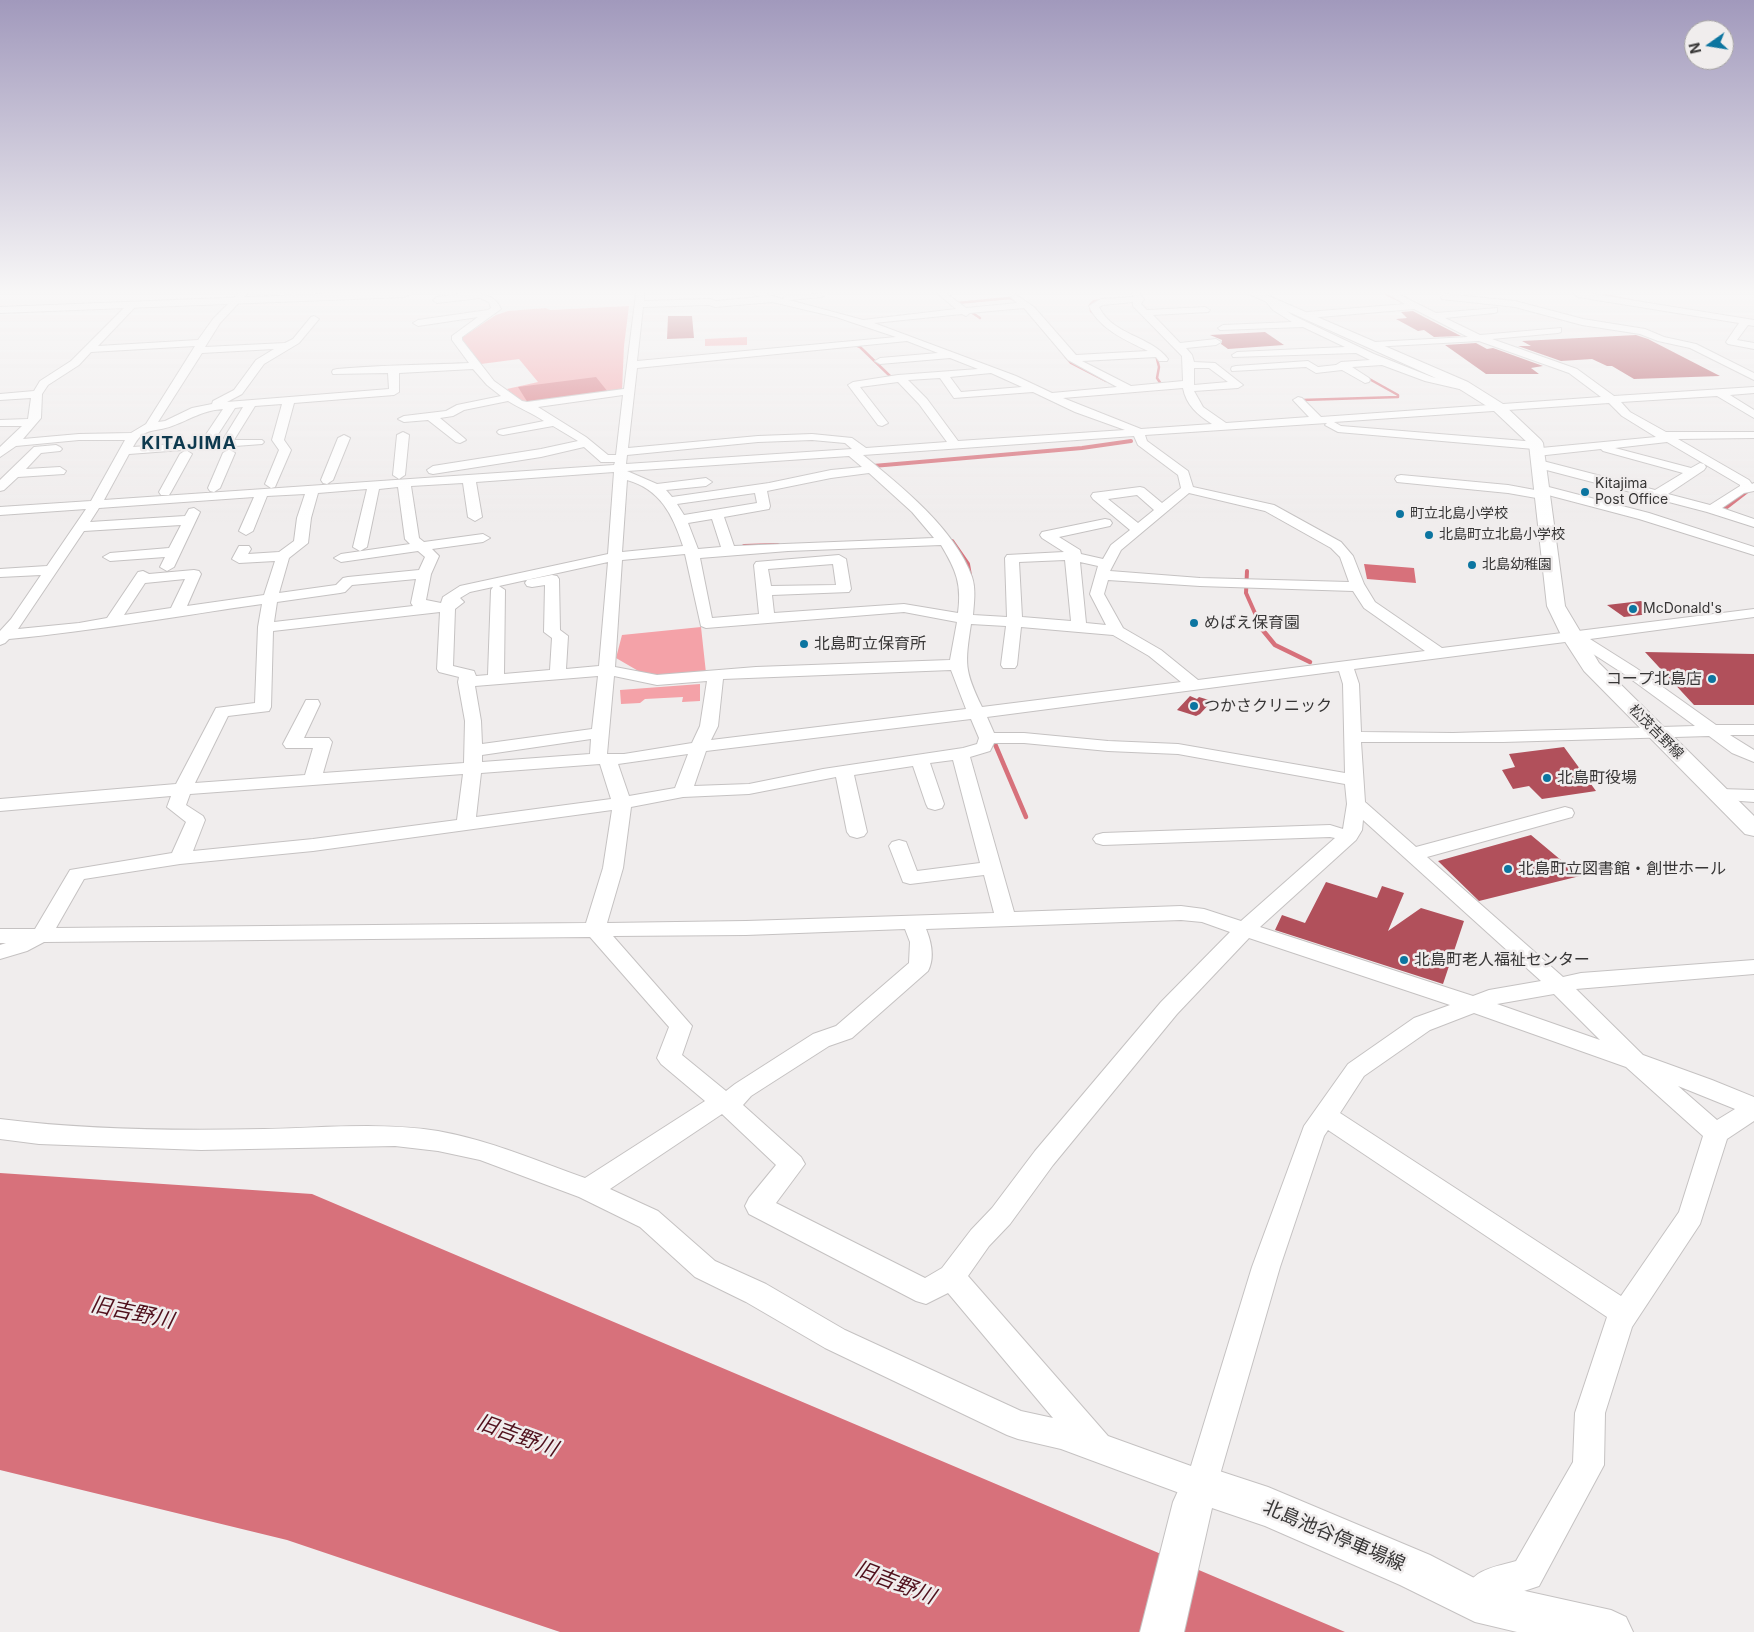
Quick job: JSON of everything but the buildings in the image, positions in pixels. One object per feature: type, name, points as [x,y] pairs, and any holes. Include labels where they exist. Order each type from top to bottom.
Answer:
[{"type":"main road","points":[[1429,370],[1468,388],[1498,407],[1536,443],[1538,454]]},
{"type":"main road","name":"松茂吉野線","points":[[1538,454],[1556,606],[1591,667],[1754,829]]},
{"type":"main road","points":[[1162,1632],[1197,1494]]},
{"type":"main road","name":"北島池谷停車場線","points":[[1197,1494],[1268,1507],[1415,1570],[1475,1601],[1611,1632]]},
{"type":"street","points":[[5,448],[35,418],[37,394],[44,383],[64,370]]},
{"type":"street","points":[[150,426],[185,370]]},
{"type":"street","points":[[210,407],[238,392],[254,370]]},
{"type":"street","points":[[337,372],[355,370]]},
{"type":"street","points":[[5,448],[79,437],[133,436],[150,426],[168,424],[196,410],[210,407],[394,392],[393,374],[395,370]]},
{"type":"street","points":[[480,370],[497,389],[512,397],[519,404],[527,405],[629,391]]},
{"type":"street","points":[[595,929],[613,868],[622,802],[603,759],[600,733],[607,670],[621,463],[631,370]]},
{"type":"street","points":[[890,370],[907,384],[955,445]]},
{"type":"street","points":[[882,424],[853,385],[899,378],[990,370]]},
{"type":"street","points":[[992,370],[1079,410],[1141,433]]},
{"type":"street","points":[[1093,370],[1129,389]]},
{"type":"street","points":[[1162,370],[1168,386]]},
{"type":"street","points":[[1189,370],[1189,386],[1193,405],[1223,426]]},
{"type":"street","points":[[1049,397],[1168,386],[1238,385],[1219,370]]},
{"type":"street","points":[[1348,370],[1365,380]]},
{"type":"street","points":[[1407,370],[1450,385],[1468,388]]},
{"type":"street","points":[[1571,370],[1612,400],[1626,414],[1667,436],[1745,483],[1750,488]]},
{"type":"street","points":[[1739,370],[1754,377]]},
{"type":"street","points":[[1742,372],[1753,370]]},
{"type":"street","points":[[943,374],[958,396],[1034,389]]},
{"type":"street","points":[[0,511],[201,497],[327,480],[469,478],[621,463],[859,452],[1754,390]]},
{"type":"street","points":[[376,408],[380,393]]},
{"type":"street","points":[[1720,393],[1754,415]]},
{"type":"street","points":[[0,397],[37,394]]},
{"type":"street","points":[[330,411],[334,397]]},
{"type":"street","points":[[404,419],[449,414],[461,407],[512,397]]},
{"type":"street","points":[[246,530],[286,450],[278,440],[289,400]]},
{"type":"street","points":[[1298,400],[1321,420],[1338,429],[1538,454],[1657,495],[1754,522]]},
{"type":"street","points":[[230,438],[251,403]]},
{"type":"street","points":[[204,446],[231,405]]},
{"type":"street","points":[[527,405],[583,440],[605,459],[621,463],[655,488],[668,501],[680,520],[692,551],[706,623],[904,608],[965,619],[1079,626],[1117,631],[1155,653],[1196,686]]},
{"type":"street","points":[[430,416],[460,440]]},
{"type":"street","points":[[0,423],[32,422]]},
{"type":"street","points":[[503,432],[554,422]]},
{"type":"street","points":[[1740,425],[1754,426]]},
{"type":"street","points":[[1141,433],[1142,443],[1184,474],[1187,489]]},
{"type":"street","points":[[403,435],[401,479],[412,539],[432,556],[424,574],[418,603],[447,607]]},
{"type":"street","points":[[1538,454],[1667,436],[1754,435]]},
{"type":"street","points":[[3,638],[95,505],[133,436]]},
{"type":"street","points":[[0,952],[18,946],[42,934],[76,874],[180,858],[313,845],[683,792],[749,789],[844,771],[960,754],[984,747],[988,738],[968,694],[958,664],[965,619],[965,578],[946,541],[873,469],[848,440],[812,437],[758,439],[621,463]]},
{"type":"street","points":[[327,480],[344,438]]},
{"type":"street","points":[[116,504],[132,494],[214,488],[314,489],[374,485],[480,462],[513,457],[583,440]]},
{"type":"street","points":[[125,451],[258,442]]},
{"type":"street","points":[[1596,446],[1693,472]]},
{"type":"street","points":[[471,448],[480,462]]},
{"type":"street","points":[[0,487],[38,450],[78,449]]},
{"type":"street","points":[[166,492],[185,455],[234,453],[214,488]]},
{"type":"street","points":[[1657,495],[1708,462]]},
{"type":"street","points":[[668,501],[760,488],[831,474],[873,469]]},
{"type":"street","points":[[14,473],[60,471]]},
{"type":"street","points":[[469,478],[475,517]]},
{"type":"street","points":[[1400,479],[1542,492],[1644,516],[1754,551]]},
{"type":"street","points":[[655,488],[706,482]]},
{"type":"street","points":[[1107,484],[1118,493]]},
{"type":"street","points":[[360,546],[374,485]]},
{"type":"street","points":[[680,520],[764,506],[760,488]]},
{"type":"street","points":[[1712,509],[1740,490],[1750,488]]},
{"type":"street","points":[[244,549],[239,559],[283,556],[301,543],[304,518],[314,489]]},
{"type":"street","points":[[1117,631],[1097,594],[1104,569],[1120,545],[1187,489]]},
{"type":"street","points":[[1187,489],[1269,508],[1336,545],[1346,556],[1369,605],[1440,654]]},
{"type":"street","points":[[739,491],[749,509]]},
{"type":"street","points":[[1138,529],[1097,496],[1140,491],[1162,510]]},
{"type":"street","points":[[167,567],[201,497]]},
{"type":"street","points":[[717,514],[729,548]]},
{"type":"street","points":[[80,527],[190,520]]},
{"type":"street","points":[[117,556],[143,523]]},
{"type":"street","points":[[1079,626],[1072,556],[1075,553],[1047,535],[1105,523]]},
{"type":"street","points":[[1086,527],[1120,545]]},
{"type":"street","points":[[341,558],[483,538]]},
{"type":"street","points":[[466,823],[473,759],[473,720],[466,682],[468,674],[445,669],[448,600],[465,589],[614,557],[729,548],[946,541]]},
{"type":"street","points":[[117,556],[175,552]]},
{"type":"street","points":[[180,858],[196,820],[176,807],[183,789],[222,712],[263,707],[266,627],[271,597],[283,556]]},
{"type":"street","points":[[1009,665],[1014,644],[1016,622],[1012,558],[1072,556],[1104,569],[1200,582],[1359,586]]},
{"type":"street","points":[[764,591],[844,588],[839,559],[761,565],[767,618]]},
{"type":"street","points":[[0,573],[51,570]]},
{"type":"street","points":[[112,621],[141,577],[194,574],[177,612]]},
{"type":"street","points":[[3,638],[79,628],[112,621],[271,597],[340,589],[348,581],[424,574]]},
{"type":"street","points":[[266,627],[447,607],[469,596],[552,578],[552,632],[560,636],[558,673]]},
{"type":"street","points":[[496,678],[498,590]]},
{"type":"street","points":[[473,759],[624,759],[699,747],[1196,686],[1754,613]]},
{"type":"street","points":[[1575,637],[1598,649],[1738,750],[1754,757]]},
{"type":"street","points":[[466,682],[607,670],[657,680],[716,675],[958,664]]},
{"type":"street","points":[[595,929],[681,1026],[670,1058],[725,1103],[792,1164],[758,1206],[926,1292],[952,1276],[1044,1158],[1169,1008],[1244,930],[1349,836],[1352,830],[1356,804],[1351,684],[1345,666]]},
{"type":"street","points":[[683,792],[699,747],[709,726],[716,675]]},
{"type":"street","points":[[312,704],[292,744],[324,742],[313,779]]},
{"type":"street","points":[[1353,737],[1417,739],[1655,731],[1754,730]]},
{"type":"street","points":[[0,805],[313,779],[473,759],[600,733]]},
{"type":"street","points":[[988,738],[1024,738],[1108,746],[1178,749],[1354,780]]},
{"type":"street","points":[[960,754],[1006,920]]},
{"type":"street","points":[[920,760],[935,804]]},
{"type":"street","points":[[844,771],[857,832]]},
{"type":"street","points":[[1720,795],[1754,796]]},
{"type":"street","points":[[1356,804],[1414,854],[1517,949],[1560,985],[1635,1062],[1716,1133]]},
{"type":"street","points":[[1414,854],[1565,813]]},
{"type":"street","points":[[1102,839],[1330,831],[1349,836]]},
{"type":"street","points":[[899,846],[910,878],[992,868]]},
{"type":"street","points":[[0,936],[42,934],[746,928],[1181,913],[1204,916],[1473,1004],[1704,1086],[1754,1108]]},
{"type":"street","points":[[588,1190],[821,1040],[844,1032],[920,966],[921,942],[913,923]]},
{"type":"street","points":[[0,1129],[97,1137],[202,1140],[395,1136],[438,1140],[483,1151],[588,1190],[649,1219],[705,1269],[756,1293],[835,1339],[1018,1425],[1061,1434],[1097,1447],[1197,1494],[1266,1267],[1313,1133],[1356,1070],[1422,1024],[1489,998],[1581,981],[1754,966]]},
{"type":"street","points":[[1475,1601],[1488,1586],[1527,1574],[1588,1465],[1590,1413],[1619,1322],[1690,1216],[1716,1133],[1754,1108]]},
{"type":"street","points":[[1326,1115],[1624,1313]]},
{"type":"street","points":[[952,1276],[971,1301],[1097,1447]]},
{"type":"shaded area","points":[[528,370],[623,370],[622,391],[523,404],[507,389],[538,382]]},
{"type":"shaded area","points":[[701,627],[706,673],[647,676],[616,658],[622,635]]},
{"type":"shaded area","points":[[700,684],[700,701],[682,702],[683,697],[645,699],[640,703],[621,704],[620,690]]},
{"type":"water","points":[[596,377],[608,392],[528,403],[518,387]]},
{"type":"water","points":[[1364,564],[1414,568],[1416,583],[1367,579]]},
{"type":"water","name":"旧吉野川","points":[[0,1173],[312,1194],[1345,1632],[560,1632],[287,1540],[0,1470]]},
{"type":"waterway","points":[[884,370],[890,376],[887,379]]},
{"type":"waterway","points":[[1085,370],[1106,381]]},
{"type":"waterway","points":[[1156,385],[1161,384],[1157,378],[1158,370]]},
{"type":"waterway","points":[[1306,404],[1302,400],[1398,397],[1398,395],[1364,376]]},
{"type":"waterway","points":[[876,468],[873,466],[1082,448],[1131,441]]},
{"type":"waterway","points":[[1725,511],[1723,510],[1754,486]]},
{"type":"waterway","points":[[952,541],[968,564],[971,581]]},
{"type":"waterway","points":[[744,546],[778,545]]},
{"type":"waterway","points":[[1247,571],[1246,593],[1262,629]]},
{"type":"waterway","points":[[1261,628],[1275,645],[1310,662]]},
{"type":"waterway","points":[[992,737],[1026,817]]},
{"type":"place","name":"Kitajima Post Office","points":[[1585,492]]},
{"type":"place","name":"町立北島小学校","points":[[1400,514]]},
{"type":"place","name":"北島町立北島小学校","points":[[1429,535]]},
{"type":"place","name":"北島幼稚園","points":[[1472,565]]},
{"type":"place","name":"McDonald's","points":[[1633,609]]},
{"type":"place","name":"めばえ保育園","points":[[1194,623]]},
{"type":"place","name":"北島町立保育所","points":[[804,644]]},
{"type":"place","name":"コープ北島店","points":[[1712,679]]},
{"type":"place","name":"つかさクリニック","points":[[1194,706]]},
{"type":"place","name":"北島町役場","points":[[1547,778]]},
{"type":"place","name":"北島町立図書館・創世ホール","points":[[1508,869]]},
{"type":"place","name":"北島町老人福祉センター","points":[[1404,960]]},
{"type":"district","name":"KITAJIMA","points":[[189,444]]}]
